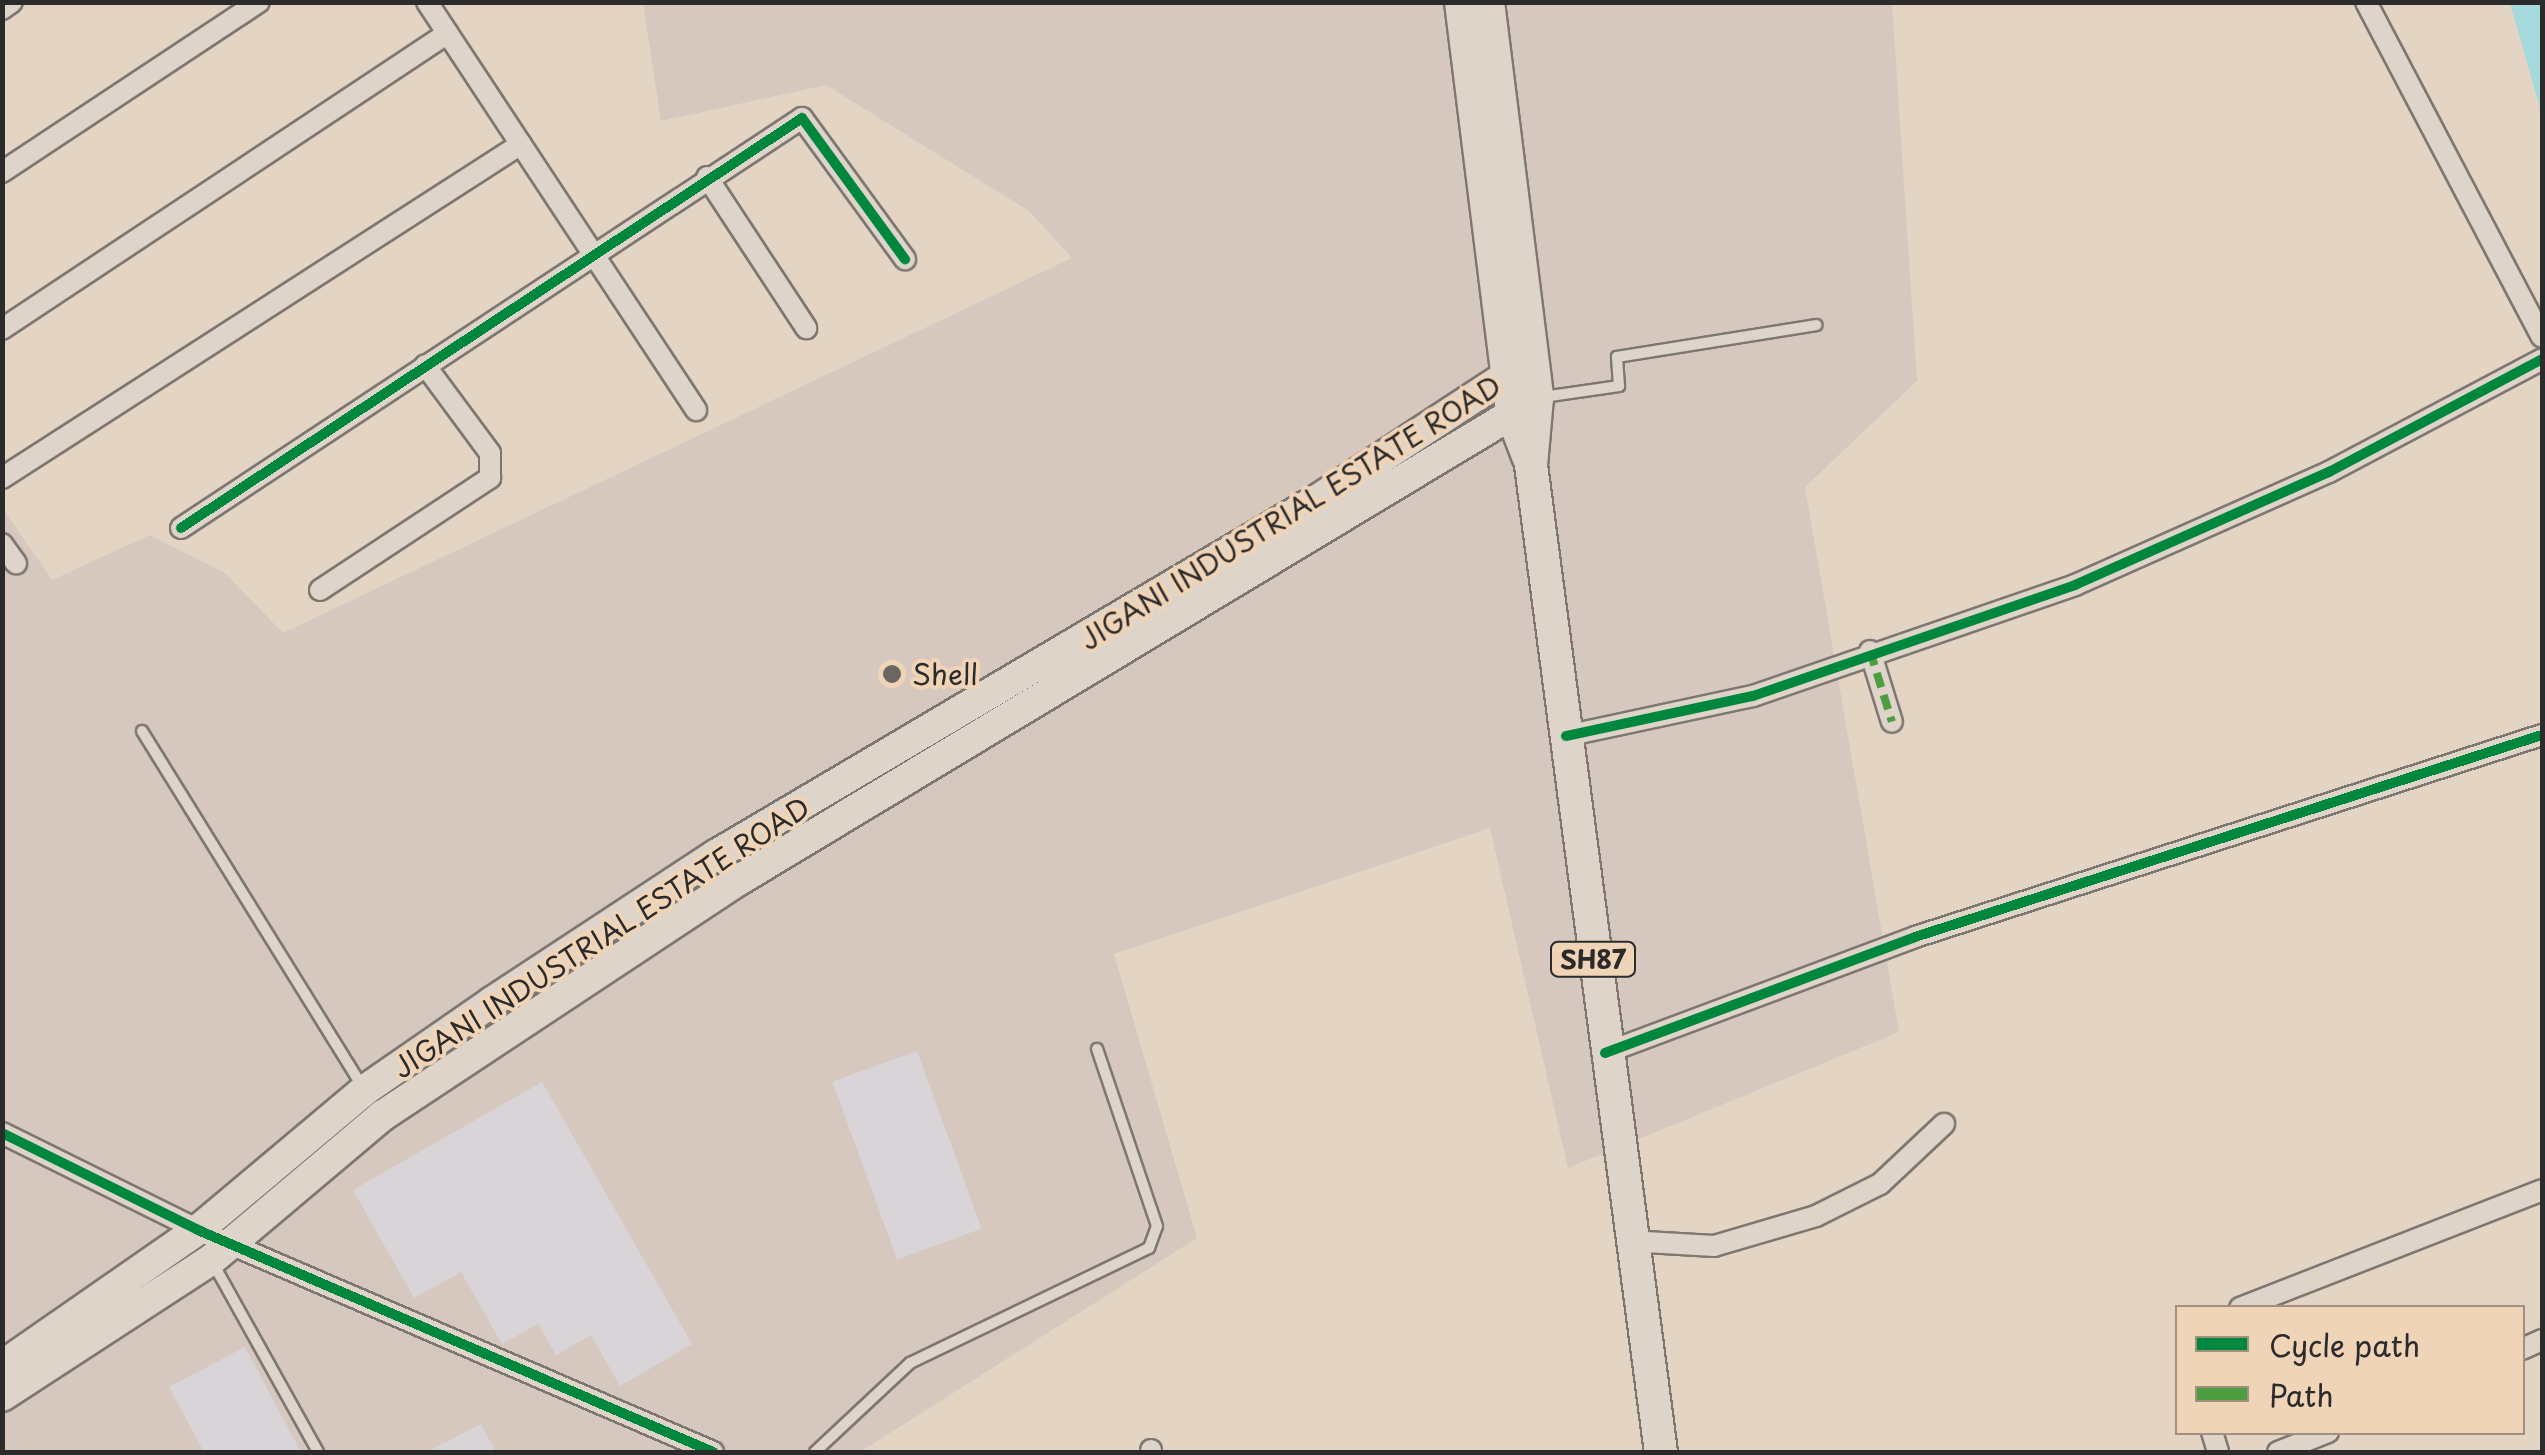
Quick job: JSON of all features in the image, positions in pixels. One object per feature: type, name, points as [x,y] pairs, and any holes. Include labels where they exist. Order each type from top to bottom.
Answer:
[{"type":"main road","name":"SH87","points":[[1460,2],[1495,166]]},
{"type":"main road","name":"SH87","points":[[1488,2],[1495,166],[1629,1242],[1660,1452]]},
{"type":"main road","name":"JIGANI INDUSTRIAL ESTATE ROAD","points":[[2,1366],[198,1230],[364,1090],[716,855],[1520,368]]},
{"type":"main road","name":"JIGANI INDUSTRIAL ESTATE ROAD","points":[[2,1396],[222,1250],[382,1116],[739,880],[1525,408]]},
{"type":"street","points":[[2,9],[12,2]]},
{"type":"street","points":[[2,172],[259,2]]},
{"type":"street","points":[[427,2],[696,410]]},
{"type":"street","points":[[2366,2],[2542,337]]},
{"type":"street","points":[[2,329],[448,33]]},
{"type":"street","points":[[180,528],[707,177],[806,118],[905,259]]},
{"type":"street","points":[[2,478],[521,144]]},
{"type":"street","points":[[707,177],[806,328]]},
{"type":"street","points":[[1566,736],[1753,696],[1870,650],[2074,586],[2330,472],[2542,360]]},
{"type":"street","points":[[320,590],[490,478],[490,453],[425,365]]},
{"type":"street","points":[[2,544],[16,563]]},
{"type":"street","points":[[1870,650],[1892,722]]},
{"type":"street","points":[[1605,1053],[1916,937],[2542,735]]},
{"type":"street","points":[[1629,1242],[1714,1246],[1816,1216],[1880,1184],[1944,1124]]},
{"type":"street","points":[[2,1133],[198,1230],[222,1250],[714,1452]]},
{"type":"street","points":[[2248,1305],[2542,1190]]},
{"type":"street","points":[[2278,1452],[2320,1435]]},
{"type":"lane","points":[[1525,408],[1618,386],[1617,357],[1816,325]]},
{"type":"lane","points":[[142,731],[364,1090]]},
{"type":"lane","points":[[815,1452],[910,1363],[1148,1248],[1157,1226],[1097,1049]]},
{"type":"lane","points":[[222,1250],[318,1452]]},
{"type":"shaded area","points":[[643,3],[1892,3],[1917,381],[1805,487],[1899,1032],[1568,1168],[1490,828],[1114,954],[1197,1238],[860,1452],[3,1452],[2,507],[52,580],[150,535],[225,573],[283,633],[1072,258],[1029,211],[826,85],[661,121]]},
{"type":"water","points":[[2510,3],[2542,3],[2542,115]]},
{"type":"building","points":[[917,1051],[982,1229],[897,1259],[832,1082]]},
{"type":"building","points":[[542,1082],[692,1344],[620,1386],[591,1335],[556,1355],[538,1324],[502,1344],[461,1272],[414,1298],[353,1190]]},
{"type":"building","points":[[245,1347],[301,1452],[204,1452],[169,1387]]},
{"type":"building","points":[[481,1424],[496,1452],[427,1452]]},
{"type":"marked path","points":[[1870,651],[1892,722]]},
{"type":"cycle path","points":[[181,528],[802,118],[905,259]]},
{"type":"cycle path","points":[[1566,736],[1753,696],[2075,585],[2329,472],[2542,359]]},
{"type":"cycle path","points":[[1605,1053],[1915,937],[2542,735]]},
{"type":"cycle path","points":[[2,1133],[198,1230],[713,1452]]},
{"type":"place","name":"Shell","points":[[892,674]]}]
